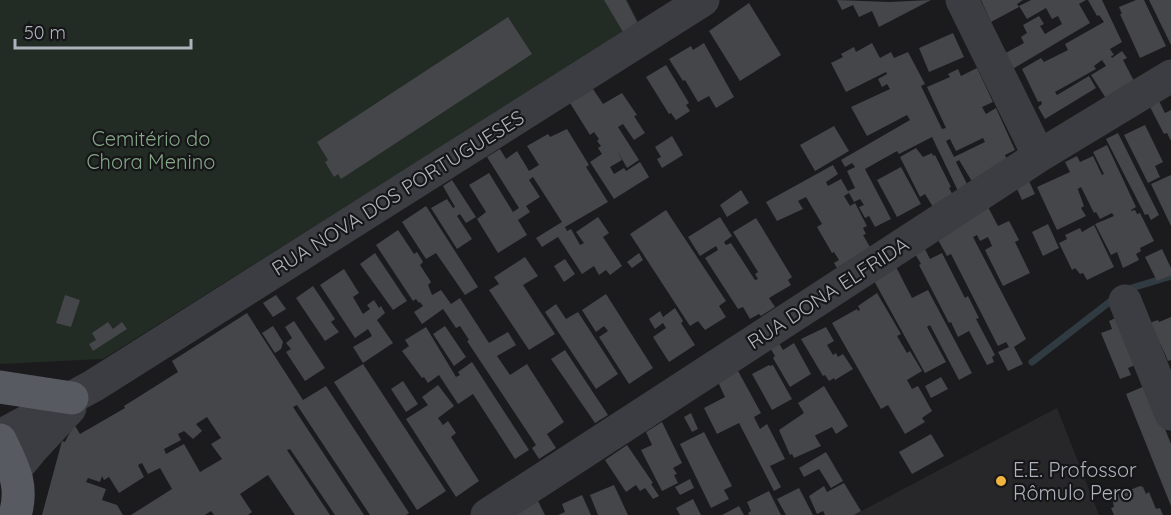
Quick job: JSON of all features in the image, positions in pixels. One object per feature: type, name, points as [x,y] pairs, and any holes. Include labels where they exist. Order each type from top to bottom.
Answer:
[{"type":"main road","points":[[0,387],[82,392]]},
{"type":"main road","points":[[0,440],[14,471],[20,494],[15,515]]},
{"type":"street","name":"RUA NOVA DOS PORTUGUESES","points":[[0,436],[82,392],[703,0]]},
{"type":"street","points":[[962,0],[1039,156]]},
{"type":"street","name":"RUA DONA ELFRIDA","points":[[487,515],[1039,156],[1171,76]]},
{"type":"street","points":[[1125,301],[1171,414]]},
{"type":"street","name":"RUA NOVA DOS PORTUGUESES","points":[[14,471],[82,392]]},
{"type":"shaded area","name":"E.E. Profossor Rômulo Pero","points":[[1057,408],[1099,515],[854,515]]},
{"type":"green space","name":"Cemitério do Chora Menino","points":[[0,0],[627,0],[639,23],[103,359],[0,364]]},
{"type":"building","points":[[604,0],[626,0],[638,24],[623,32]]},
{"type":"building","points":[[837,0],[889,2],[931,0],[879,27],[872,11],[859,17],[853,5],[842,10]]},
{"type":"building","points":[[981,0],[1023,0],[1017,4],[1019,7],[991,22]]},
{"type":"building","points":[[1031,0],[1086,0],[1079,4],[1090,23],[1011,70],[1004,54],[1024,43],[1021,37],[1027,33],[1023,25],[1039,16],[1044,24],[1040,26],[1045,34],[1062,24],[1058,16],[1052,19],[1046,8],[1027,19],[1019,6]]},
{"type":"building","points":[[1088,0],[1102,0],[1122,42],[1110,49],[1114,55],[1111,56],[1112,58],[1122,51],[1127,58],[1123,60],[1134,81],[1107,100],[1091,75],[1106,66],[1102,60],[1094,66],[1096,69],[1055,92],[1057,95],[1089,76],[1096,88],[1045,119],[1038,107],[1042,104],[1041,101],[1038,102],[1022,69],[1041,58],[1044,62],[1068,50],[1065,44],[1104,22],[1099,15],[1097,16]]},
{"type":"building","points":[[1136,0],[1144,0],[1166,46],[1140,58],[1119,7]]},
{"type":"building","points":[[1149,0],[1171,0],[1171,45]]},
{"type":"building","points":[[749,3],[781,55],[740,81],[709,31]]},
{"type":"building","points":[[508,17],[532,54],[341,179],[338,174],[334,177],[325,162],[328,160],[317,142]]},
{"type":"building","points":[[953,33],[964,57],[929,72],[919,48]]},
{"type":"building","points":[[704,43],[734,97],[716,108],[709,96],[698,102],[669,59],[691,46],[693,50]]},
{"type":"building","points":[[872,43],[880,58],[891,52],[894,58],[908,52],[925,84],[921,86],[942,129],[946,128],[927,87],[950,77],[948,74],[958,69],[961,76],[977,68],[993,102],[982,107],[986,114],[996,108],[1015,150],[1005,155],[1008,161],[973,183],[959,160],[956,162],[968,186],[958,191],[932,137],[899,154],[897,151],[865,169],[891,219],[875,227],[869,216],[865,218],[859,207],[864,205],[860,199],[854,202],[848,191],[855,188],[847,171],[855,167],[852,163],[845,167],[841,160],[910,120],[907,115],[867,136],[851,107],[890,89],[887,84],[882,87],[878,79],[887,74],[886,72],[846,92],[831,63],[843,57],[841,54],[854,47],[856,52]],"holes":[[[983,138],[985,142],[954,157],[946,141],[950,139],[956,151]]]},
{"type":"building","points":[[666,65],[689,103],[686,105],[690,111],[676,120],[671,113],[669,114],[646,77]]},
{"type":"building","points":[[593,89],[603,104],[622,93],[637,115],[634,116],[645,133],[634,140],[623,124],[618,127],[639,160],[627,168],[617,150],[622,160],[610,167],[614,174],[624,168],[626,171],[640,162],[649,177],[614,199],[590,162],[602,154],[598,148],[601,146],[597,141],[599,139],[594,132],[590,135],[570,103]]},
{"type":"building","points":[[1158,99],[1165,113],[1171,110],[1171,141],[1167,133],[1164,134],[1149,105]]},
{"type":"building","points":[[1145,125],[1163,162],[1155,166],[1160,177],[1148,183],[1124,135]]},
{"type":"building","points":[[834,126],[849,151],[815,171],[800,145]]},
{"type":"building","points":[[567,129],[589,165],[586,167],[608,202],[565,227],[567,231],[571,229],[580,245],[584,243],[576,232],[598,217],[609,233],[603,237],[622,266],[610,275],[606,270],[599,275],[594,266],[582,274],[558,237],[542,247],[536,238],[562,222],[533,177],[529,180],[540,197],[526,206],[530,212],[518,220],[527,235],[498,253],[477,219],[486,212],[469,185],[489,173],[513,212],[519,208],[487,157],[500,149],[506,159],[517,151],[529,171],[539,165],[527,146],[548,134],[550,137]]},
{"type":"building","points":[[1118,133],[1159,215],[1151,220],[1148,214],[1145,215],[1106,139]]},
{"type":"building","points":[[672,136],[683,155],[662,168],[657,159],[661,157],[655,147]]},
{"type":"building","points":[[1107,145],[1136,207],[1131,211],[1135,210],[1137,214],[1140,213],[1154,241],[1140,248],[1141,251],[1136,254],[1139,260],[1123,268],[1117,252],[1111,255],[1095,224],[1114,216],[1112,213],[1100,219],[1096,212],[1094,213],[1081,187],[1078,189],[1077,187],[1084,206],[1081,208],[1086,216],[1057,230],[1037,187],[1070,172],[1065,162],[1077,156],[1080,162],[1093,156],[1102,175],[1104,174],[1093,152]]},
{"type":"building","points":[[916,148],[923,157],[932,153],[933,156],[935,155],[951,187],[949,188],[953,195],[933,207],[925,194],[920,197],[900,157]]},
{"type":"building","points":[[833,165],[838,174],[826,182],[828,186],[841,179],[849,193],[844,196],[850,206],[855,203],[867,226],[863,228],[866,234],[863,235],[870,247],[837,268],[834,263],[839,260],[834,252],[832,253],[817,227],[822,224],[806,197],[798,201],[803,209],[777,221],[766,202]]},
{"type":"building","points":[[901,167],[921,204],[897,217],[877,180]]},
{"type":"building","points":[[1171,175],[1171,226],[1151,184]]},
{"type":"building","points":[[452,180],[476,217],[466,223],[460,214],[457,216],[472,239],[457,249],[431,208],[447,199],[453,208],[455,207],[443,186]]},
{"type":"building","points":[[1029,181],[1035,194],[1022,200],[1017,189]]},
{"type":"building","points":[[741,190],[749,203],[727,217],[720,205]]},
{"type":"building","points":[[426,206],[478,287],[465,295],[436,253],[426,259],[402,222]]},
{"type":"building","points":[[988,207],[998,226],[1009,221],[1019,240],[1015,242],[1030,273],[1003,286],[985,250],[992,246],[988,237],[980,241],[977,235],[973,237],[1026,339],[1014,347],[1023,364],[1008,371],[998,352],[1009,347],[1006,342],[998,346],[951,254],[947,256],[937,238]]},
{"type":"building","points":[[666,210],[726,301],[719,306],[726,317],[705,330],[698,321],[690,326],[630,234]]},
{"type":"building","points":[[720,217],[732,236],[724,242],[726,245],[731,243],[755,280],[758,279],[755,274],[758,272],[733,232],[756,218],[792,277],[788,280],[791,285],[769,298],[775,307],[761,316],[759,314],[750,319],[743,307],[738,309],[705,258],[718,250],[716,246],[700,256],[688,237]]},
{"type":"building","points":[[1048,224],[1059,248],[1043,256],[1032,232]]},
{"type":"building","points":[[1094,225],[1114,267],[1087,280],[1083,273],[1080,274],[1075,268],[1072,270],[1059,243],[1067,239],[1065,235],[1080,228],[1082,232]]},
{"type":"building","points":[[398,230],[414,254],[417,252],[423,262],[420,265],[431,282],[428,285],[432,295],[441,290],[451,304],[460,298],[489,343],[508,332],[516,345],[497,356],[510,375],[527,364],[564,422],[547,434],[556,448],[539,459],[532,448],[536,445],[467,341],[469,340],[460,326],[456,328],[443,309],[422,324],[414,312],[423,306],[416,299],[413,301],[376,245]]},
{"type":"building","points":[[924,247],[930,259],[942,253],[965,298],[968,296],[979,318],[976,319],[995,355],[992,357],[994,362],[987,365],[969,331],[958,337],[951,322],[949,323],[914,252]]},
{"type":"building","points":[[1162,249],[1171,268],[1171,275],[1157,281],[1145,257]]},
{"type":"building","points":[[375,253],[407,301],[393,310],[360,264]]},
{"type":"building","points":[[639,253],[643,260],[632,268],[627,262]]},
{"type":"building","points":[[525,257],[538,276],[523,285],[555,334],[529,350],[489,290],[499,284],[494,277]]},
{"type":"building","points":[[565,259],[575,274],[564,282],[554,266]]},
{"type":"building","points":[[895,265],[912,298],[928,290],[972,373],[959,380],[930,325],[927,327],[946,362],[925,373],[873,279]]},
{"type":"building","points":[[344,269],[359,293],[353,297],[363,314],[370,309],[367,305],[374,300],[379,308],[381,306],[385,313],[377,320],[393,343],[363,363],[353,347],[372,336],[368,329],[355,338],[320,285]]},
{"type":"building","points":[[313,286],[335,319],[331,322],[339,332],[325,341],[296,298]]},
{"type":"building","points":[[877,293],[901,334],[897,336],[907,353],[910,351],[922,371],[907,380],[912,389],[918,386],[932,411],[922,418],[925,422],[905,434],[888,405],[881,409],[832,323],[857,309],[860,310],[858,306]]},
{"type":"building","points":[[606,294],[653,368],[629,384],[599,337],[608,331],[604,326],[596,332],[582,310]]},
{"type":"building","points":[[65,295],[80,300],[71,327],[56,323]]},
{"type":"building","points":[[276,295],[286,309],[273,317],[263,303]]},
{"type":"building","points":[[556,304],[566,319],[578,312],[618,374],[596,389],[545,312]]},
{"type":"building","points":[[675,308],[683,321],[681,323],[695,345],[669,362],[653,337],[666,328],[663,323],[655,329],[649,319],[660,311],[663,317]]},
{"type":"building","points":[[247,313],[303,400],[326,386],[409,513],[406,515],[370,515],[297,405],[293,407],[364,515],[335,515],[290,449],[287,450],[330,515],[295,515],[268,475],[240,494],[252,512],[248,515],[214,515],[211,511],[205,515],[131,515],[172,489],[160,468],[148,474],[142,463],[138,465],[144,477],[119,493],[109,477],[104,480],[102,476],[100,482],[88,478],[86,482],[106,489],[102,500],[117,505],[123,515],[42,515],[62,441],[65,442],[74,424],[80,434],[125,408],[124,406],[178,372],[172,361]],"holes":[[[207,417],[221,438],[211,444],[222,459],[200,472],[184,444],[166,454],[164,449],[181,440],[178,434],[184,431],[193,439],[202,431],[196,424]]]},
{"type":"building","points":[[1124,314],[1143,362],[1128,368],[1131,375],[1120,379],[1101,333],[1112,329],[1109,321]]},
{"type":"building","points":[[1171,317],[1171,360],[1168,361],[1161,345],[1143,325]]},
{"type":"building","points":[[294,321],[325,368],[305,381],[286,352],[291,349],[286,343],[292,338],[285,327]]},
{"type":"building","points":[[108,322],[113,329],[122,322],[127,329],[93,351],[89,344],[96,340],[92,333]]},
{"type":"building","points":[[273,326],[283,342],[281,349],[275,353],[262,333]]},
{"type":"building","points":[[445,326],[466,357],[454,366],[433,334]]},
{"type":"building","points":[[426,327],[456,377],[460,375],[458,372],[472,362],[529,450],[515,459],[473,394],[458,404],[439,375],[428,383],[424,377],[422,378],[402,351],[409,346],[405,340]]},
{"type":"building","points":[[826,327],[834,341],[827,345],[833,355],[836,353],[838,357],[843,354],[853,369],[829,381],[825,375],[823,376],[801,339]]},
{"type":"building","points":[[777,340],[783,350],[794,343],[811,374],[790,387],[773,358],[775,356],[769,346]]},
{"type":"building","points":[[565,350],[608,415],[595,423],[551,359]]},
{"type":"building","points":[[363,364],[446,491],[417,510],[334,382]]},
{"type":"building","points":[[773,365],[792,399],[772,410],[752,374]]},
{"type":"building","points":[[737,369],[761,413],[754,417],[760,429],[767,424],[785,459],[770,466],[781,487],[774,491],[739,423],[717,434],[704,408],[725,397],[718,382]]},
{"type":"building","points":[[941,377],[948,389],[931,398],[925,386]]},
{"type":"building","points":[[403,381],[418,404],[406,412],[391,389]]},
{"type":"building","points":[[1152,383],[1171,444],[1171,506],[1126,394]]},
{"type":"building","points":[[438,385],[454,406],[438,418],[443,425],[448,421],[456,433],[451,437],[479,481],[456,497],[406,419],[428,405],[422,397]]},
{"type":"building","points":[[824,386],[848,426],[836,434],[832,427],[816,435],[821,446],[794,458],[792,454],[790,455],[779,430],[804,413],[798,403]]},
{"type":"building","points":[[691,413],[698,429],[692,432],[684,417]]},
{"type":"building","points":[[662,422],[682,463],[673,468],[677,474],[674,475],[678,483],[662,491],[641,450],[652,445],[646,432]]},
{"type":"building","points":[[704,432],[732,486],[724,490],[729,499],[711,508],[680,444]]},
{"type":"building","points":[[931,434],[944,456],[912,474],[899,452]]},
{"type":"building","points":[[627,445],[653,483],[651,484],[659,496],[653,499],[645,488],[640,491],[636,485],[626,492],[605,460]]},
{"type":"building","points":[[826,452],[843,481],[831,488],[819,469],[804,477],[799,468]]},
{"type":"building","points":[[690,479],[694,488],[680,495],[675,487]]},
{"type":"building","points":[[844,483],[861,511],[854,515],[825,515],[823,511],[817,514],[809,496],[824,486],[827,492]]},
{"type":"building","points":[[614,485],[628,515],[598,515],[590,495]]},
{"type":"building","points":[[1140,486],[1146,494],[1149,492],[1156,509],[1160,508],[1163,515],[1114,515],[1111,508],[1114,507],[1112,497]]},
{"type":"building","points":[[799,488],[813,515],[786,515],[777,499]]},
{"type":"building","points":[[769,491],[781,515],[749,515],[751,511],[747,502]]},
{"type":"building","points":[[582,495],[591,515],[558,515],[565,512],[562,504]]},
{"type":"building","points":[[693,499],[701,515],[680,515],[676,508]]},
{"type":"building","points":[[538,501],[545,515],[515,515]]},
{"type":"building","points":[[739,506],[744,515],[722,515]]},
{"type":"waterway","points":[[1125,290],[1171,276]]},
{"type":"waterway","points":[[1032,362],[1116,297]]},
{"type":"place","name":"E.E. Profossor Rômulo Pero","points":[[1001,481]]}]
